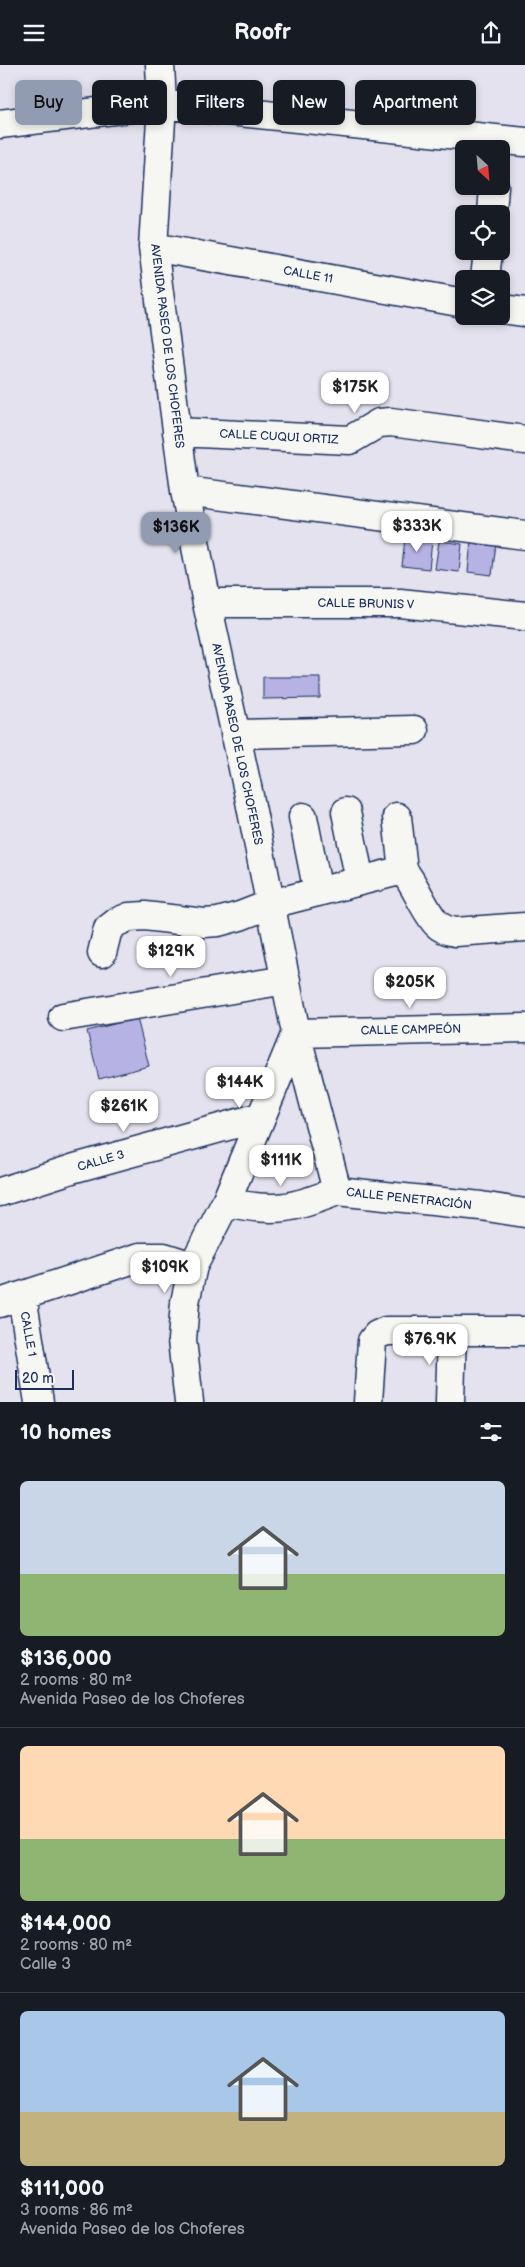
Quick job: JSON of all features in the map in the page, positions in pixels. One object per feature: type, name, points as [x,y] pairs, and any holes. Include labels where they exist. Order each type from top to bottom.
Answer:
[{"type":"street","name":"AVENIDA PASEO DE LOS CHOFERES","points":[[160,65],[161,80]]},
{"type":"street","points":[[167,105],[480,140]]},
{"type":"street","points":[[0,124],[92,113]]},
{"type":"street","name":"AVENIDA PASEO DE LOS CHOFERES","points":[[161,125],[152,247],[185,491],[206,603],[236,734],[296,1033]]},
{"type":"street","name":"CALLE 11","points":[[152,247],[455,301]]},
{"type":"street","points":[[510,310],[525,312]]},
{"type":"street","name":"CALLE CUQUI ORTIZ","points":[[177,432],[350,440],[379,423],[391,422],[525,440]]},
{"type":"street","points":[[185,491],[525,535]]},
{"type":"street","name":"CALLE BRUNIS V","points":[[206,603],[400,603],[525,616]]},
{"type":"street","points":[[236,734],[414,731]]},
{"type":"street","points":[[346,812],[360,881]]},
{"type":"street","points":[[303,817],[318,892]]},
{"type":"street","points":[[397,817],[403,870],[437,924],[445,930],[455,932],[525,927]]},
{"type":"street","points":[[102,953],[108,929],[117,922],[129,917],[145,916],[204,923],[240,917],[271,904],[403,870]]},
{"type":"street","points":[[63,1017],[286,980]]},
{"type":"street","name":"CALLE CAMPEÓN","points":[[296,1033],[525,1028]]},
{"type":"street","points":[[189,1402],[182,1340],[185,1302],[193,1266],[226,1202],[296,1033]]},
{"type":"street","name":"CALLE PENETRACIÓN","points":[[296,1033],[337,1191],[481,1206],[525,1213]]},
{"type":"street","name":"CALLE 3","points":[[0,1192],[75,1168],[260,1117]]},
{"type":"street","points":[[226,1202],[256,1209],[285,1208],[313,1201],[337,1191]]},
{"type":"street","points":[[11,1300],[140,1257],[164,1257],[193,1266]]},
{"type":"street","name":"CALLE 1","points":[[11,1300],[40,1402]]},
{"type":"street","points":[[368,1402],[370,1351],[372,1341],[377,1335],[396,1329],[525,1331]]},
{"type":"street","points":[[450,1402],[452,1331]]},
{"type":"building","points":[[405,538],[432,541],[429,569],[402,566]]},
{"type":"building","points":[[439,541],[462,544],[459,572],[435,569]]},
{"type":"building","points":[[471,541],[496,544],[492,575],[468,572]]},
{"type":"building","points":[[263,677],[320,677],[320,698],[263,699]]},
{"type":"building","points":[[137,1018],[149,1066],[99,1079],[87,1031]]}]
